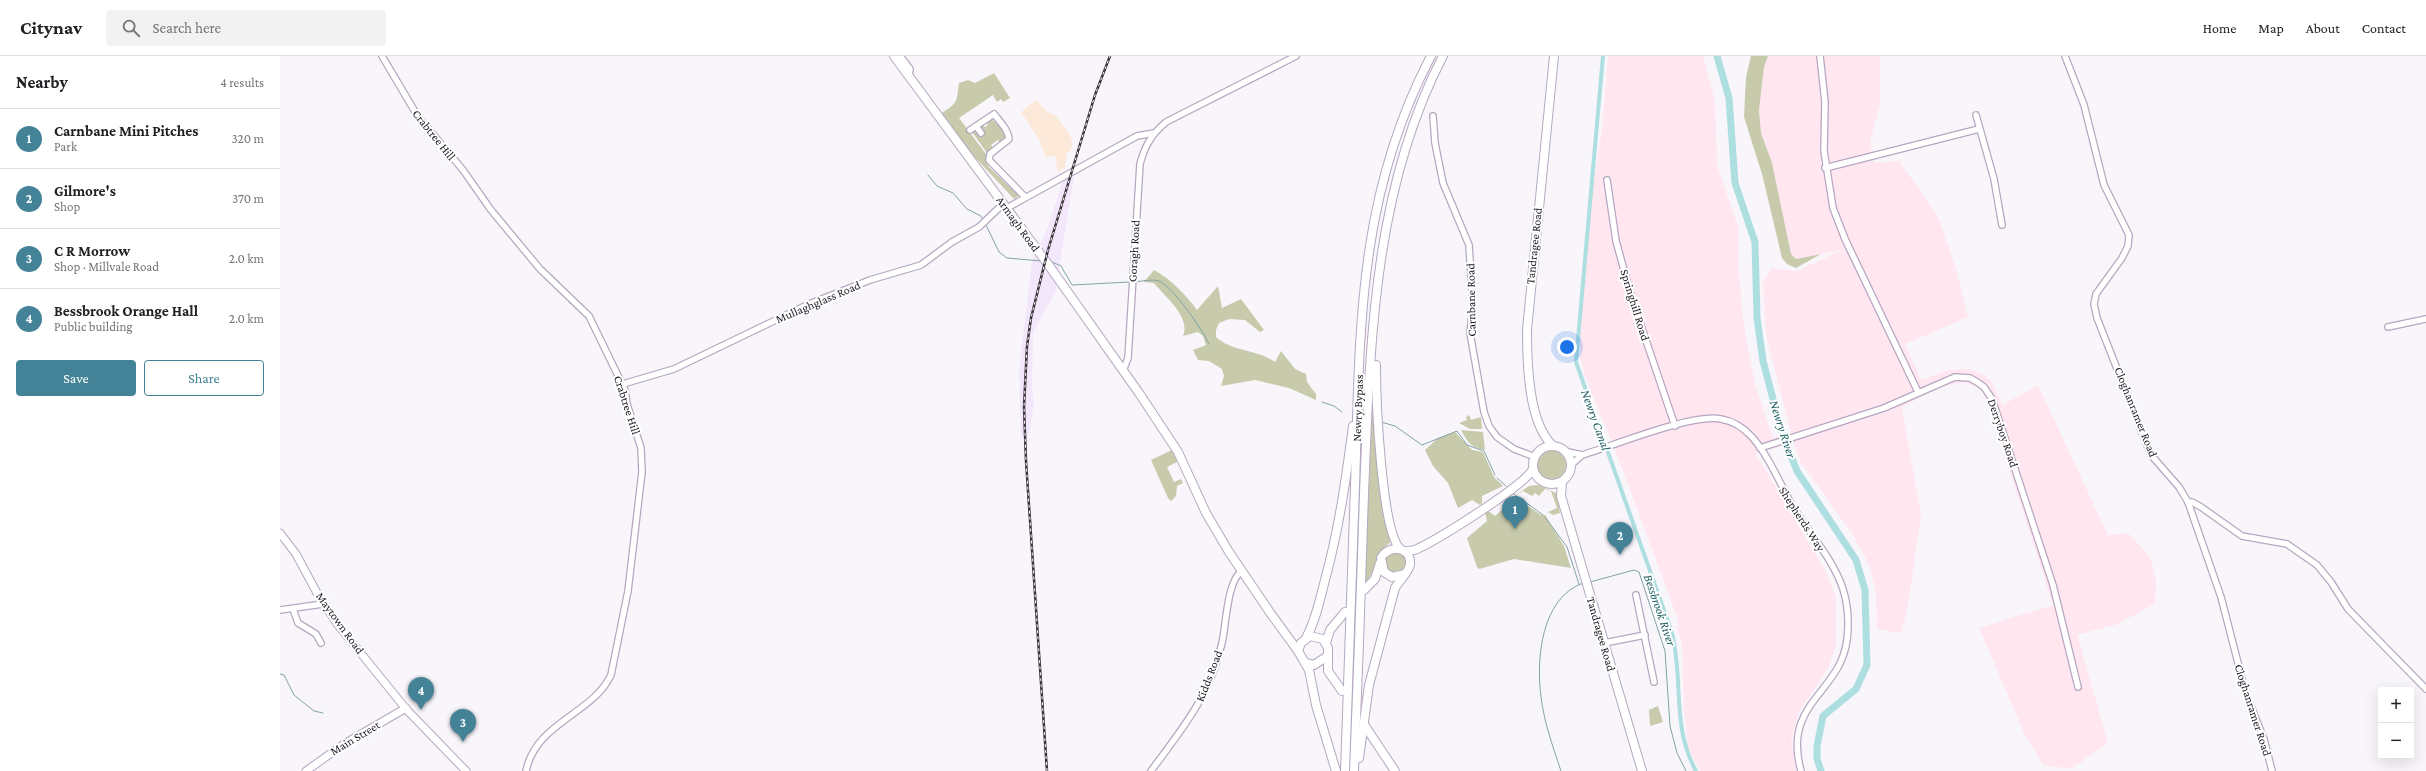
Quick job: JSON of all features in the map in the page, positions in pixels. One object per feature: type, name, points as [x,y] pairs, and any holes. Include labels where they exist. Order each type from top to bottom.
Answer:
[{"type":"highway","name":"Newry Bypass","points":[[1345,771],[1358,381],[1364,286],[1377,202],[1401,124],[1432,56]]},
{"type":"highway","name":"Newry Bypass","points":[[1354,771],[1367,431],[1376,306],[1384,237],[1400,161],[1424,96],[1443,56]]},
{"type":"highway","name":"Tandragee Road","points":[[1553,446],[1543,435],[1530,382],[1527,330],[1554,56]]},
{"type":"highway","name":"Armagh Road","points":[[895,57],[1050,267],[1138,393],[1178,452],[1208,517],[1279,627],[1288,635],[1298,651]]},
{"type":"highway","points":[[1376,306],[1376,387],[1382,474],[1393,537],[1410,562]]},
{"type":"highway","points":[[1336,771],[1316,705],[1310,670],[1298,651],[1317,611],[1339,522],[1358,381]]},
{"type":"highway","points":[[1518,486],[1533,469],[1543,435]]},
{"type":"highway","points":[[1357,771],[1365,707],[1374,663],[1395,588],[1405,574],[1418,549],[1518,486],[1529,482],[1543,482],[1552,484],[1562,482],[1568,475],[1571,465],[1564,451],[1553,446],[1536,455]]},
{"type":"highway","points":[[1533,469],[1543,482]]},
{"type":"highway","name":"Tandragee Road","points":[[1560,496],[1562,482]]},
{"type":"highway","name":"Tandragee Road","points":[[1552,484],[1560,496],[1642,771]]},
{"type":"highway","points":[[1364,590],[1375,579],[1386,551],[1418,549]]},
{"type":"highway","points":[[1380,563],[1384,572],[1392,577]]},
{"type":"highway","points":[[1375,579],[1405,574]]},
{"type":"highway","points":[[1342,691],[1328,670],[1326,643],[1330,630],[1345,612]]},
{"type":"highway","points":[[1288,635],[1304,639],[1330,630]]},
{"type":"highway","points":[[1315,636],[1326,643]]},
{"type":"highway","points":[[1314,665],[1326,657]]},
{"type":"highway","points":[[1305,662],[1328,670]]},
{"type":"highway","points":[[1365,726],[1395,771]]},
{"type":"main road","name":"Maytown Road","points":[[280,533],[296,554],[323,604],[406,708],[466,771]]},
{"type":"main road","name":"Main Street","points":[[306,771],[344,744],[406,708]]},
{"type":"street","name":"Crabtree Hill","points":[[382,56],[417,115],[463,170],[491,210],[540,269],[589,316],[623,384],[641,448],[642,472],[629,586],[611,675],[606,685],[596,696],[566,718],[542,740],[534,750],[526,771]]},
{"type":"street","name":"Goragh Road","points":[[1123,371],[1128,358],[1140,164],[1147,144],[1154,133],[1166,122],[1296,56]]},
{"type":"street","points":[[1820,56],[1825,102],[1825,168],[1833,208],[1840,227],[1918,392]]},
{"type":"street","name":"Cloghanramer Road","points":[[2065,56],[2084,105],[2104,185],[2129,235],[2128,246],[2122,258],[2096,294],[2094,308],[2151,455],[2179,487],[2188,502],[2222,597],[2246,694],[2264,739],[2272,771]]},
{"type":"street","points":[[970,130],[994,114],[1008,133],[1009,139],[990,154],[989,160],[1025,197]]},
{"type":"street","points":[[1976,115],[1994,179],[2002,225]]},
{"type":"street","name":"Carnbane Road","points":[[1433,116],[1430,122],[1443,183],[1469,245],[1472,307],[1470,333],[1486,420],[1492,431],[1505,444],[1536,455]]},
{"type":"street","points":[[976,126],[981,133]]},
{"type":"street","points":[[1825,168],[1979,129]]},
{"type":"street","name":"Goragh Road","points":[[1005,206],[1025,197],[1136,136],[1154,133]]},
{"type":"street","name":"Springhill Road","points":[[1607,180],[1616,241],[1632,299],[1675,426]]},
{"type":"street","name":"Mullaghglass Road","points":[[623,384],[674,369],[809,304],[870,280],[921,265],[1005,206]]},
{"type":"street","points":[[2388,327],[2426,319]]},
{"type":"street","name":"Derryboy Road","points":[[1760,448],[1884,408],[1946,380],[1963,377],[1977,382],[1989,393],[2053,585],[2078,687]]},
{"type":"street","name":"Shepherds Way","points":[[1571,465],[1582,456],[1610,446],[1704,418],[1722,419],[1739,425],[1760,448],[1795,509],[1834,570],[1846,599],[1848,630],[1845,651],[1836,671],[1811,702],[1801,722],[1797,744],[1801,771]]},
{"type":"street","points":[[1564,451],[1582,456]]},
{"type":"street","points":[[2188,502],[2196,505],[2242,536],[2287,544],[2317,565],[2331,582],[2348,609],[2426,689]]},
{"type":"street","name":"Kidds Road","points":[[1154,770],[1188,723],[1203,697],[1222,643],[1234,579],[1242,571]]},
{"type":"street","points":[[1636,595],[1654,682]]},
{"type":"street","points":[[280,610],[323,604]]},
{"type":"street","points":[[293,609],[298,623],[316,634],[321,643]]},
{"type":"street","points":[[1604,643],[1645,635]]},
{"type":"shaded area","points":[[1608,56],[1703,56],[1715,101],[1717,165],[1738,227],[1739,272],[1743,321],[1755,384],[1773,438],[1791,433],[1766,335],[1763,282],[1771,268],[1797,271],[1842,250],[1796,259],[1791,254],[1772,163],[1761,133],[1759,110],[1764,67],[1768,56],[1880,56],[1880,105],[1870,141],[1874,163],[1899,161],[1938,216],[1956,269],[1968,317],[1905,344],[1921,380],[1948,370],[1971,369],[1982,374],[1992,382],[2003,405],[2038,385],[2108,535],[2128,533],[2150,557],[2156,581],[2155,604],[2115,625],[2077,635],[2108,743],[2071,769],[2043,765],[2023,731],[1979,628],[2053,605],[1984,393],[1967,383],[1958,383],[1943,386],[1902,407],[1921,516],[1907,611],[1901,633],[1877,629],[1876,592],[1868,563],[1853,535],[1800,461],[1793,442],[1756,454],[1825,570],[1836,597],[1836,644],[1829,666],[1799,711],[1791,741],[1796,771],[1701,771],[1688,748],[1684,708],[1682,644],[1677,629],[1679,622],[1617,455],[1586,379],[1580,357],[1581,299],[1593,184],[1602,131]]},
{"type":"shaded area","points":[[1036,100],[1047,112],[1055,115],[1070,135],[1073,144],[1070,152],[1067,153],[1065,167],[1058,172],[1055,156],[1046,157],[1037,136],[1021,112]]},
{"type":"shaded area","points":[[1074,177],[1055,293],[1033,332],[1032,387],[1034,403],[1029,435],[1021,437],[1019,370],[1032,261],[1047,229],[1063,180]]},
{"type":"green space","points":[[1751,56],[1768,56],[1764,67],[1759,110],[1761,133],[1772,163],[1791,254],[1796,259],[1821,254],[1796,268],[1787,264],[1782,258],[1762,174],[1744,117],[1746,77]]},
{"type":"green space","points":[[994,73],[1010,98],[1003,102],[1001,99],[997,102],[993,95],[959,118],[986,154],[986,162],[989,167],[1019,196],[1014,199],[971,153],[942,113],[956,101],[959,83],[968,80],[975,83]]},
{"type":"green space","points":[[991,119],[998,124],[1006,138],[1000,143],[998,140],[991,145],[993,148],[987,153],[972,132],[977,131],[983,133],[980,127],[983,125],[985,127],[988,125],[986,122]]},
{"type":"green space","points":[[1154,270],[1178,288],[1197,310],[1218,286],[1222,308],[1241,299],[1264,330],[1260,332],[1245,320],[1229,319],[1219,323],[1216,330],[1216,337],[1229,345],[1260,355],[1275,362],[1281,351],[1295,369],[1306,374],[1307,382],[1316,394],[1316,400],[1289,388],[1255,380],[1221,386],[1224,376],[1222,369],[1209,361],[1198,360],[1193,350],[1206,345],[1203,336],[1198,332],[1183,336],[1185,329],[1184,322],[1171,301],[1154,283],[1144,282]]},
{"type":"green space","points":[[1373,384],[1391,541],[1377,556],[1375,569],[1365,584]]},
{"type":"green space","points":[[1469,415],[1471,420],[1481,417],[1482,429],[1470,429],[1459,423],[1467,420],[1466,417]]},
{"type":"green space","points":[[1461,430],[1483,432],[1485,450],[1473,446]]},
{"type":"green space","points":[[1455,432],[1472,450],[1483,452],[1494,477],[1503,486],[1482,496],[1482,503],[1480,505],[1472,500],[1458,508],[1448,483],[1433,466],[1425,450],[1438,438]]},
{"type":"green space","points":[[1172,450],[1177,462],[1167,467],[1174,482],[1181,479],[1183,483],[1177,486],[1176,496],[1171,501],[1168,498],[1151,460]]},
{"type":"green space","points":[[1551,450],[1562,454],[1566,465],[1562,476],[1551,480],[1540,476],[1536,465],[1540,454]]},
{"type":"green space","points":[[1538,485],[1556,493],[1560,513],[1553,515],[1548,512],[1557,508],[1551,491],[1545,489],[1539,496],[1535,493],[1532,496],[1523,491],[1516,495],[1529,486]]},
{"type":"green space","points":[[1516,498],[1541,515],[1545,515],[1564,546],[1571,568],[1514,559],[1479,569],[1477,567],[1467,538],[1487,521],[1485,513],[1488,511],[1495,516]]},
{"type":"green space","points":[[1396,551],[1404,554],[1407,562],[1404,570],[1396,573],[1388,570],[1385,562],[1388,554]]},
{"type":"green space","points":[[1658,706],[1663,722],[1650,726],[1649,710]]},
{"type":"waterway","name":"Newry Canal","points":[[1603,56],[1576,362],[1672,633],[1683,737],[1688,754],[1696,771]]},
{"type":"waterway","name":"Newry River","points":[[1717,56],[1729,98],[1735,183],[1755,242],[1757,318],[1763,361],[1782,433],[1797,471],[1856,560],[1865,590],[1867,665],[1856,689],[1823,716],[1817,746],[1817,759],[1821,771]]},
{"type":"waterway","points":[[928,175],[937,186],[953,193],[967,209],[981,216],[983,220]]},
{"type":"waterway","points":[[986,225],[999,252],[1007,258],[1041,261]]},
{"type":"waterway","points":[[1050,261],[1061,266],[1072,285],[1130,282]]},
{"type":"waterway","points":[[1135,282],[1157,280],[1165,285],[1187,309],[1209,344]]},
{"type":"waterway","points":[[1322,402],[1334,406],[1342,412]]},
{"type":"waterway","points":[[1381,422],[1395,426],[1422,445],[1457,431],[1467,445],[1484,451],[1495,475]]},
{"type":"waterway","points":[[1497,478],[1506,486]]},
{"type":"waterway","points":[[1514,494],[1543,515]]},
{"type":"waterway","points":[[1545,517],[1567,547],[1579,584]]},
{"type":"waterway","name":"Bessbrook River","points":[[1590,582],[1634,570],[1639,572],[1665,651],[1670,726],[1677,753],[1686,771]]},
{"type":"waterway","name":"Bessbrook River","points":[[1561,771],[1542,706],[1540,682],[1541,648],[1544,631],[1558,602],[1569,591],[1583,583]]},
{"type":"waterway","points":[[280,674],[284,675],[294,695],[314,711],[323,713]]},
{"type":"railway","points":[[1047,771],[1026,461],[1024,407],[1027,346],[1031,318],[1048,250],[1095,95],[1110,56]]},
{"type":"place","name":"Carnbane Mini Pitches","points":[[1515,529]]},
{"type":"place","name":"Gilmore's","points":[[1620,555]]},
{"type":"place","name":"Bessbrook Orange Hall","points":[[421,710]]},
{"type":"place","name":"C R Morrow","points":[[463,742]]}]
